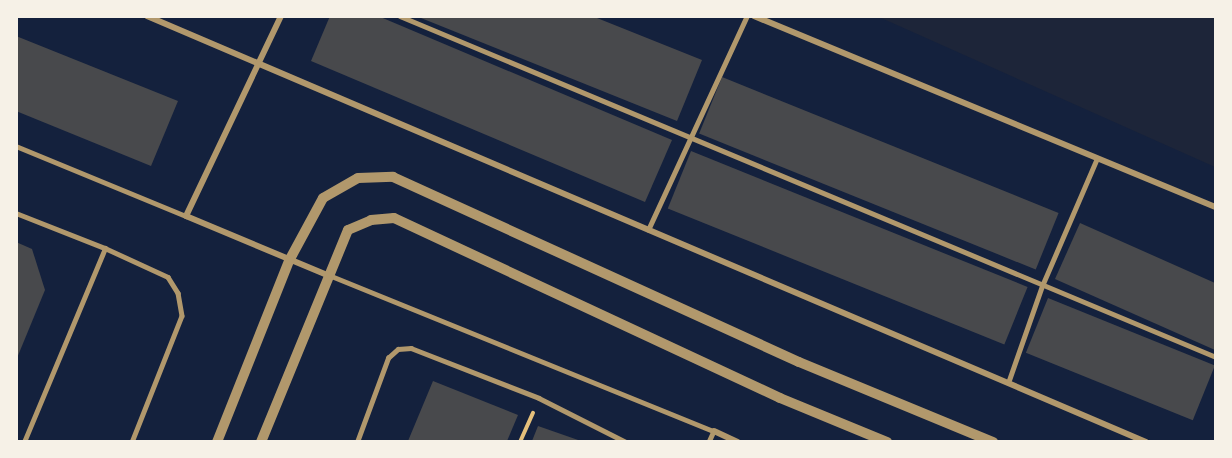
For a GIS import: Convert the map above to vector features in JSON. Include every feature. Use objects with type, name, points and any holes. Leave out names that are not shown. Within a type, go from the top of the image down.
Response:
[{"type":"street","points":[[147,16],[1146,441]]},
{"type":"street","points":[[281,16],[186,216],[327,275]]},
{"type":"street","points":[[754,16],[1215,207]]},
{"type":"street","points":[[217,441],[290,259],[323,198],[358,178],[393,177],[799,362],[993,441]]},
{"type":"street","points":[[261,441],[327,275],[348,230],[370,220],[394,218],[780,398],[887,441]]},
{"type":"street","points":[[714,431],[738,441]]},
{"type":"lane","points":[[400,16],[1215,357]]},
{"type":"lane","points":[[648,230],[747,16]]},
{"type":"lane","points":[[16,146],[186,216]]},
{"type":"lane","points":[[1008,383],[1042,285],[1097,158]]},
{"type":"lane","points":[[16,213],[105,248],[168,277],[178,293],[182,316],[132,441]]},
{"type":"lane","points":[[24,441],[105,248]]},
{"type":"lane","points":[[327,275],[714,431],[710,441]]},
{"type":"lane","points":[[357,441],[388,358],[398,348],[411,348],[539,398],[626,441]]},
{"type":"path","points":[[520,441],[539,398]]},
{"type":"shaded area","points":[[879,17],[1215,17],[1215,167]]},
{"type":"building","points":[[330,16],[378,16],[672,140],[645,202],[311,61]]},
{"type":"building","points":[[416,16],[592,16],[702,60],[677,121]]},
{"type":"building","points":[[16,36],[178,101],[151,166],[16,111]]},
{"type":"building","points":[[722,77],[1059,213],[1036,270],[699,134]]},
{"type":"building","points":[[691,151],[1028,287],[1004,344],[668,208]]},
{"type":"building","points":[[1080,223],[1215,283],[1215,350],[1055,279]]},
{"type":"building","points":[[16,242],[32,249],[45,290],[17,358]]},
{"type":"building","points":[[1048,298],[1215,365],[1193,420],[1026,353]]},
{"type":"building","points":[[433,381],[518,415],[507,441],[408,441]]},
{"type":"building","points":[[538,426],[581,441],[532,441]]}]
